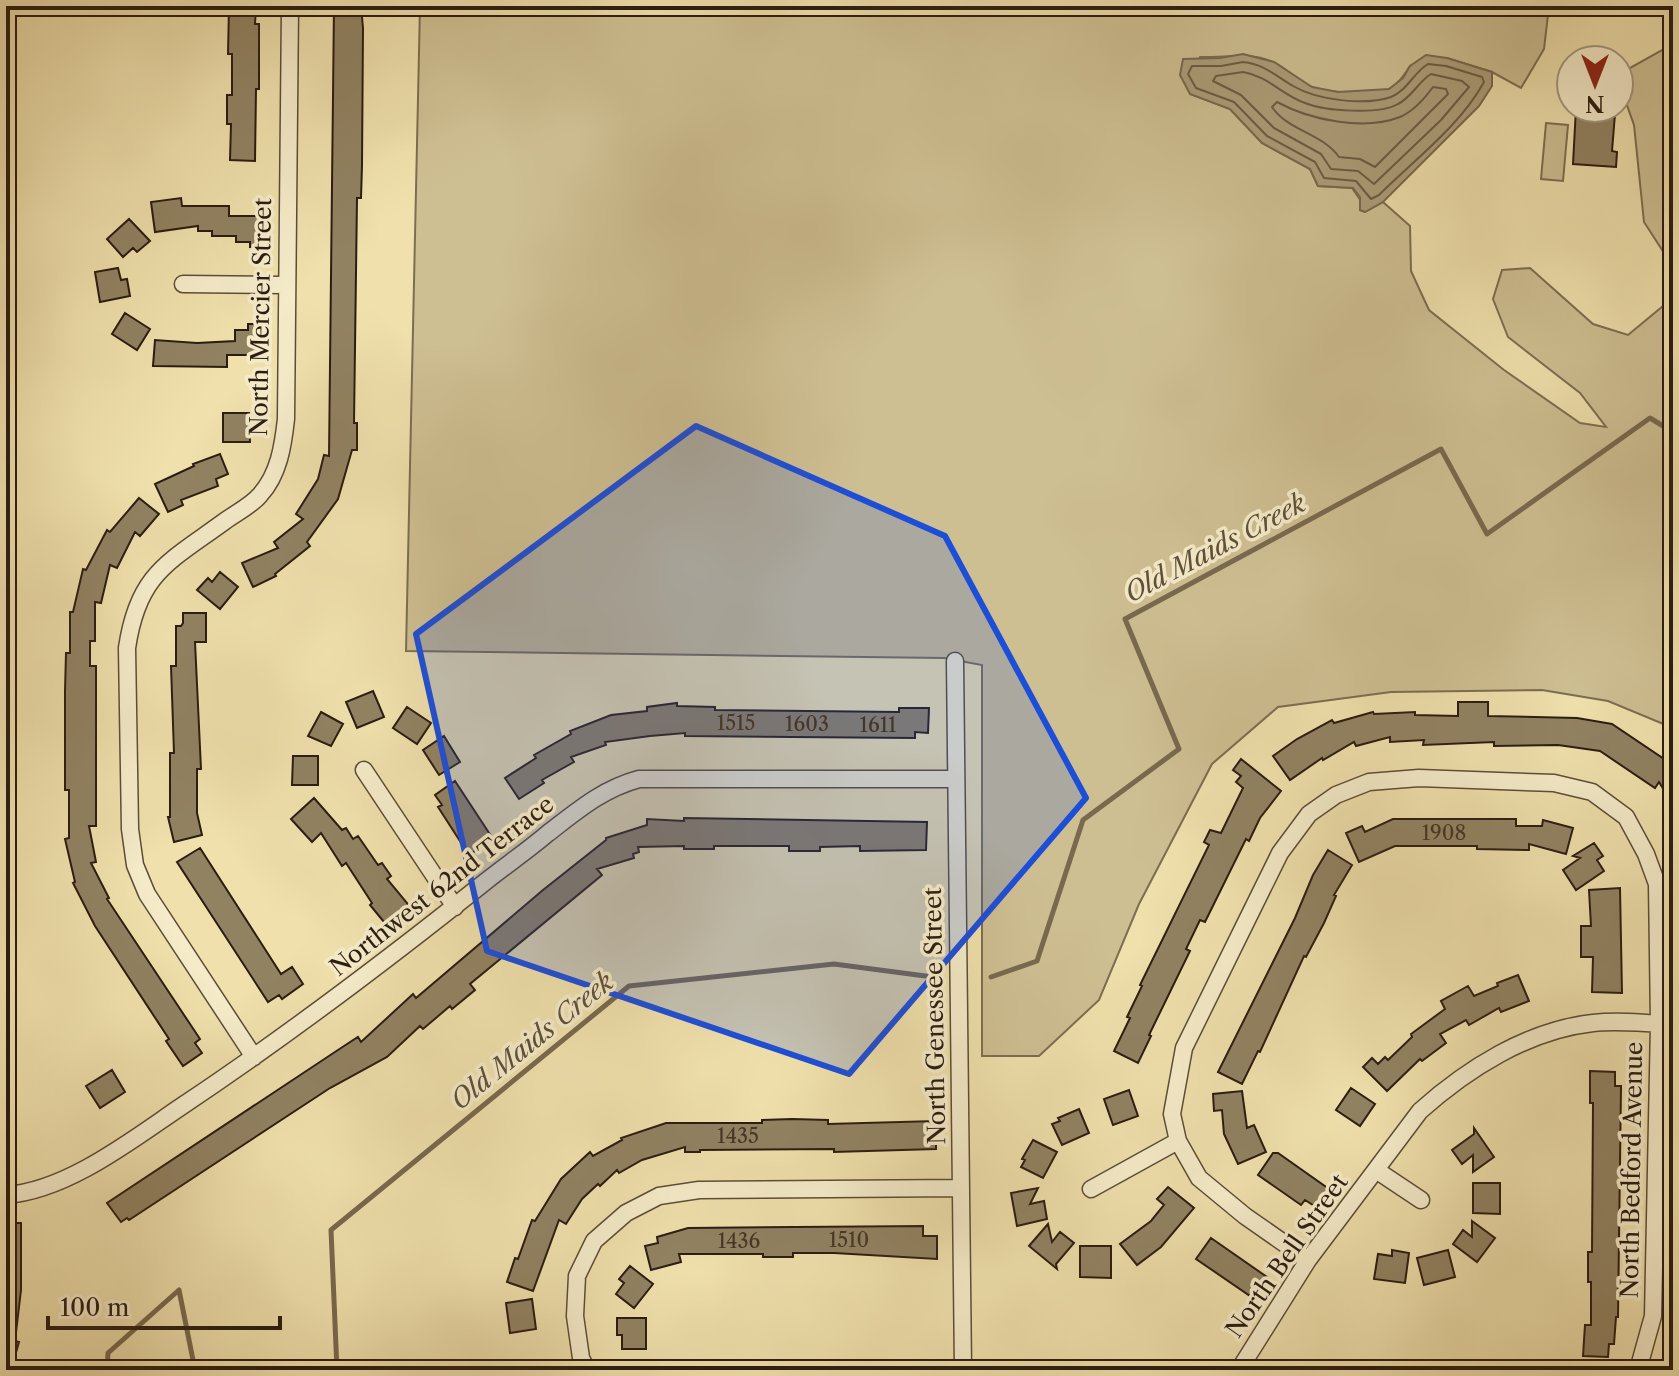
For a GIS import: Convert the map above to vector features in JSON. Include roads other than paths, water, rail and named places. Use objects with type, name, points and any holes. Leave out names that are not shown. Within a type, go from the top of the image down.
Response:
[{"type":"street","name":"North Mercier Street","points":[[254,1057],[147,894],[135,865],[129,794],[127,648],[144,590],[158,570],[260,496],[282,453],[286,419],[290,6]]},
{"type":"street","points":[[183,284],[287,285]]},
{"type":"street","name":"North Genessee Street","points":[[955,661],[963,1370]]},
{"type":"street","points":[[364,770],[455,907]]},
{"type":"street","points":[[1308,1260],[1245,1216],[1199,1178],[1178,1141],[1172,1114],[1184,1048],[1280,853],[1309,814],[1336,795],[1369,782],[1419,778],[1554,783],[1592,792],[1626,817],[1646,854],[1657,884],[1666,1025]]},
{"type":"street","name":"Northwest 62nd Terrace","points":[[6,1195],[27,1193],[62,1180],[128,1142],[376,969],[586,803],[607,790],[639,779],[956,779]]},
{"type":"street","name":"North Bell Street","points":[[1239,1370],[1308,1260],[1420,1111],[1465,1075],[1495,1057],[1559,1031],[1593,1023],[1666,1025]]},
{"type":"street","name":"North Bedford Avenue","points":[[1638,1370],[1653,1316],[1666,1025]]},
{"type":"street","points":[[1091,1189],[1178,1141]]},
{"type":"street","name":"North Bell Street","points":[[1376,1170],[1421,1200]]},
{"type":"street","points":[[587,1370],[581,1358],[575,1316],[577,1276],[594,1241],[626,1213],[659,1196],[699,1190],[961,1188]]},
{"type":"water","points":[[1243,54],[1274,62],[1312,87],[1338,92],[1389,89],[1403,78],[1410,66],[1426,55],[1492,72],[1492,86],[1479,106],[1383,202],[1365,212],[1360,210],[1360,197],[1353,188],[1318,186],[1310,169],[1262,143],[1230,109],[1190,94],[1180,75],[1183,59]]},
{"type":"waterway","name":"Old Maids Creek","points":[[991,977],[1037,961],[1083,820],[1179,749],[1125,619],[1441,449],[1487,534],[1650,418],[1673,432]]},
{"type":"waterway","name":"Old Maids Creek","points":[[337,1370],[331,1230],[629,986],[834,964],[933,977]]},
{"type":"waterway","name":"Old Maids Creek","points":[[107,1370],[108,1353],[179,1290],[195,1370]]}]
